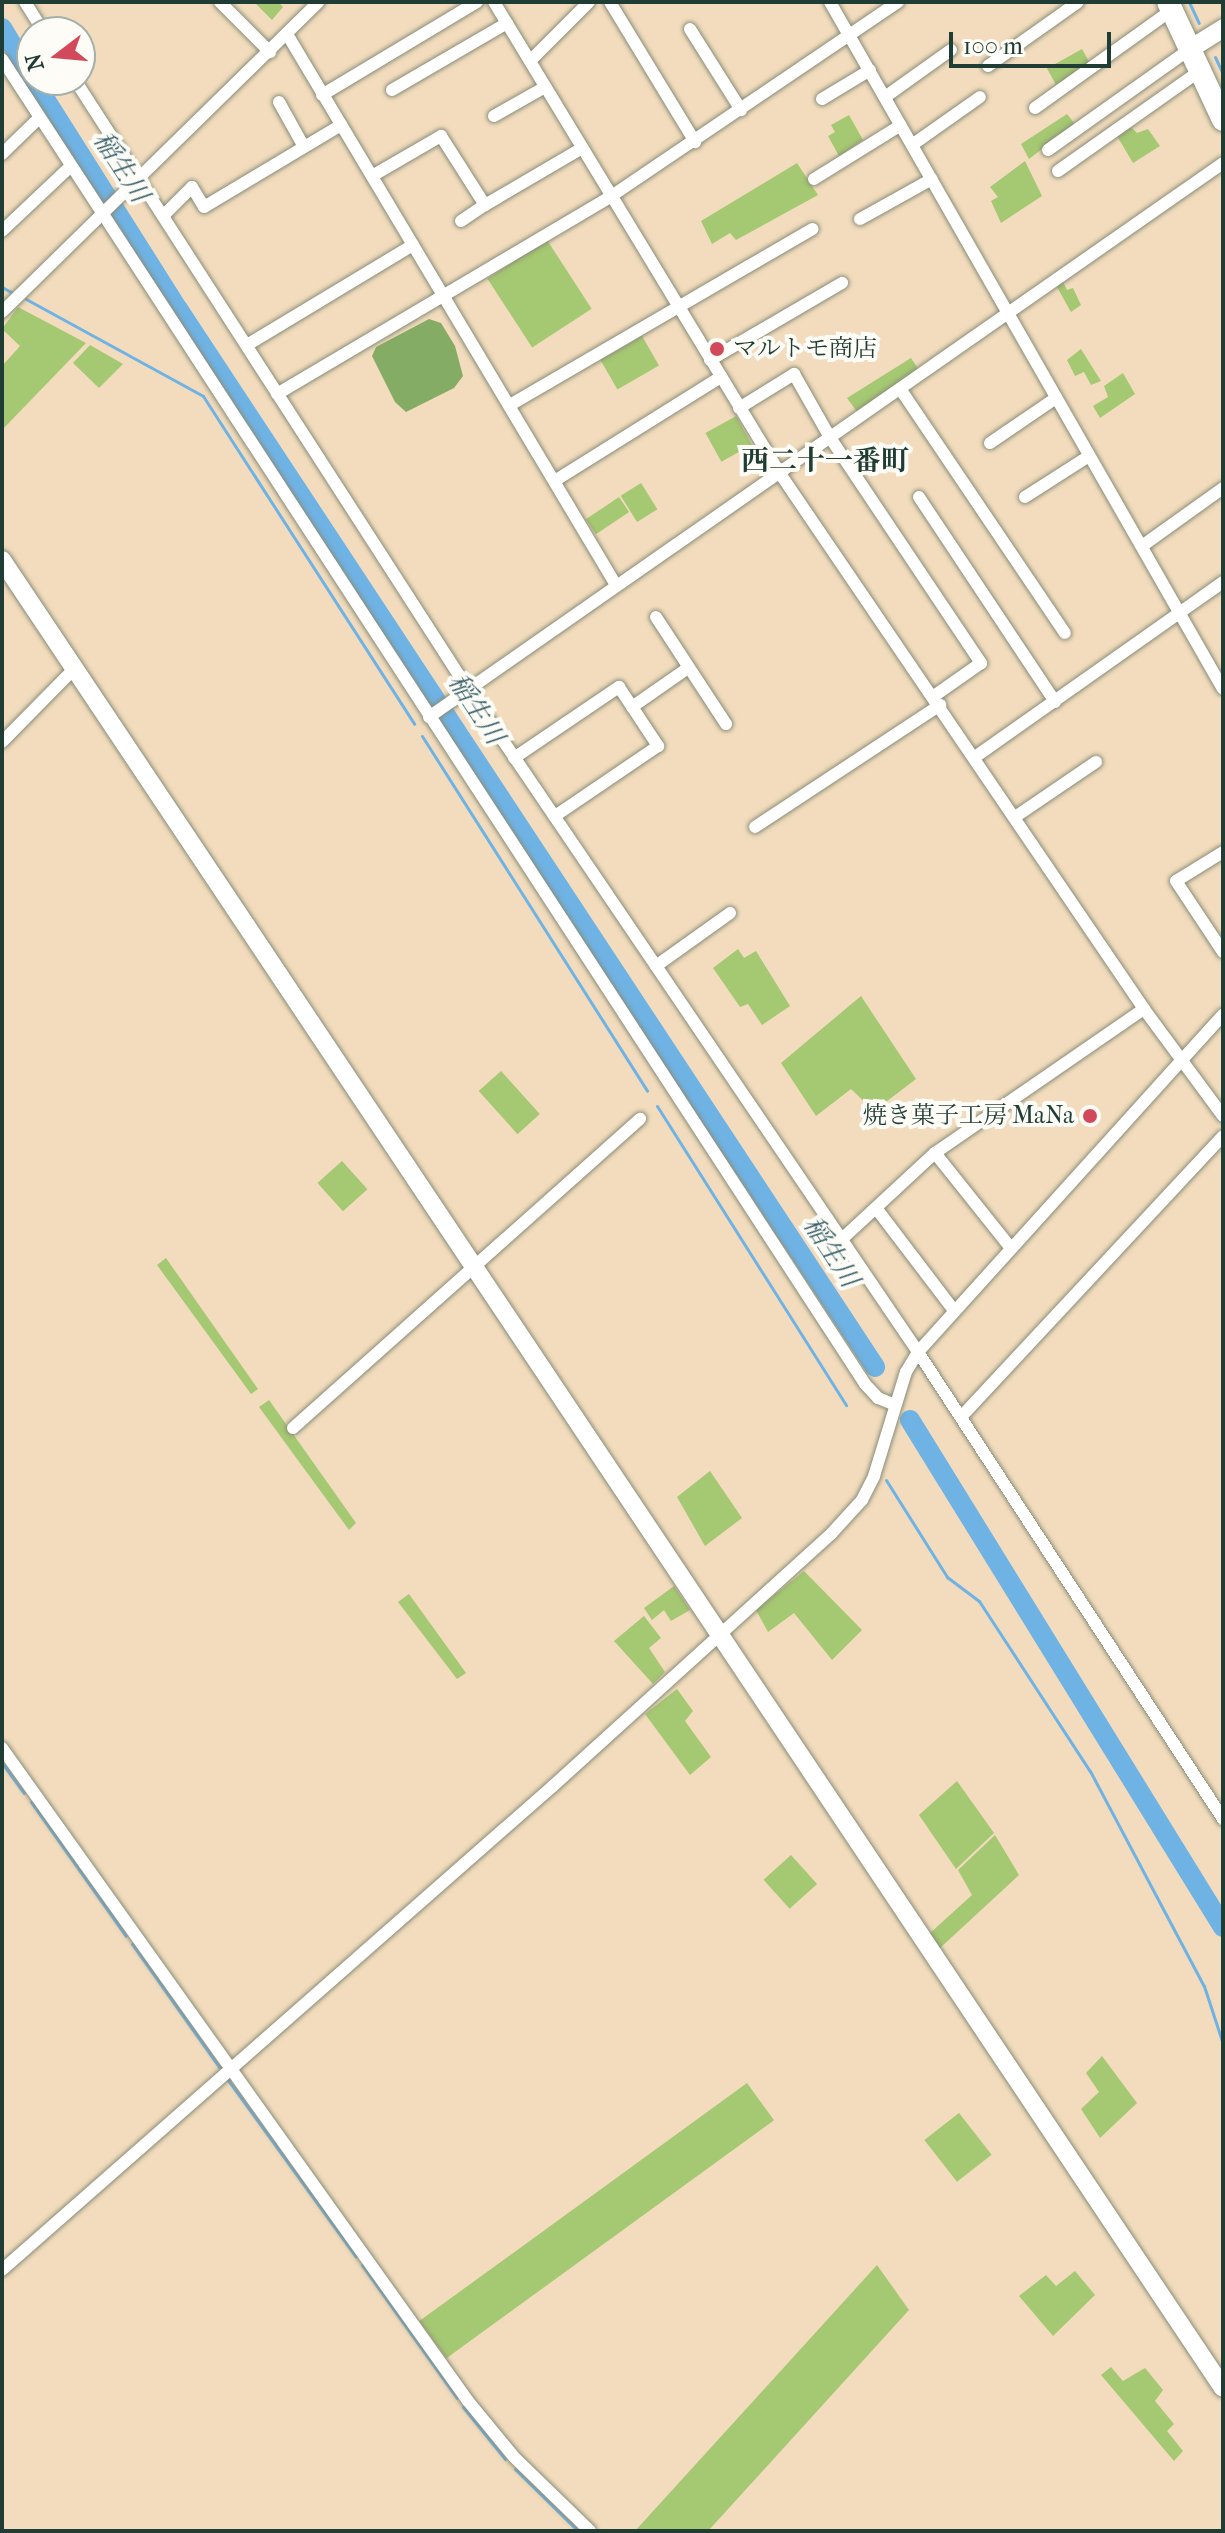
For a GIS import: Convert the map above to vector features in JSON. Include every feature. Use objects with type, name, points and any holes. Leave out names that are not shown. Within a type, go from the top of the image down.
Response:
[{"type":"highway","points":[[1170,6],[1223,120]]},
{"type":"street","points":[[220,2],[270,52]]},
{"type":"street","points":[[2,312],[319,2]]},
{"type":"street","points":[[322,95],[477,2]]},
{"type":"street","points":[[494,2],[781,475],[1144,1009],[1223,1116]]},
{"type":"street","points":[[530,61],[589,2]]},
{"type":"street","points":[[610,2],[695,142]]},
{"type":"street","points":[[830,2],[1223,689]]},
{"type":"street","points":[[277,394],[610,197],[898,2]]},
{"type":"street","points":[[988,66],[1078,2]]},
{"type":"street","points":[[1035,108],[1170,6]]},
{"type":"street","points":[[392,90],[507,23]]},
{"type":"street","points":[[1048,150],[1223,28]]},
{"type":"street","points":[[690,29],[741,110]]},
{"type":"street","points":[[287,34],[616,585]]},
{"type":"street","points":[[885,97],[951,50]]},
{"type":"street","points":[[2,59],[865,1384],[878,1398],[895,1405]]},
{"type":"street","points":[[822,99],[870,70]]},
{"type":"street","points":[[1058,171],[1200,71]]},
{"type":"street","points":[[494,116],[545,87]]},
{"type":"street","points":[[85,96],[468,689],[918,1352],[1223,1819]]},
{"type":"street","points":[[912,145],[980,97]]},
{"type":"street","points":[[279,102],[304,147]]},
{"type":"street","points":[[2,154],[39,118]]},
{"type":"street","points":[[163,216],[192,187],[204,207],[341,125]]},
{"type":"street","points":[[814,179],[901,125]]},
{"type":"street","points":[[372,176],[441,136],[485,205]]},
{"type":"street","points":[[461,221],[582,148]]},
{"type":"street","points":[[432,715],[616,585],[781,475],[1223,163]]},
{"type":"street","points":[[2,231],[70,167]]},
{"type":"street","points":[[860,219],[932,179]]},
{"type":"street","points":[[510,405],[812,229]]},
{"type":"street","points":[[247,345],[413,245]]},
{"type":"street","points":[[710,360],[842,283]]},
{"type":"street","points":[[739,408],[794,374],[831,439],[981,663],[937,701],[755,827]]},
{"type":"street","points":[[556,480],[721,377]]},
{"type":"street","points":[[901,390],[1065,633]]},
{"type":"street","points":[[990,443],[1056,398]]},
{"type":"street","points":[[1025,497],[1089,456]]},
{"type":"street","points":[[1142,546],[1223,488]]},
{"type":"street","points":[[919,497],[1055,702]]},
{"type":"street","points":[[2,560],[1223,2388]]},
{"type":"street","points":[[975,757],[1223,582]]},
{"type":"street","points":[[656,617],[726,724]]},
{"type":"street","points":[[632,707],[688,668]]},
{"type":"street","points":[[2,742],[74,669]]},
{"type":"street","points":[[514,758],[619,687],[658,746],[555,816]]},
{"type":"street","points":[[1015,817],[1096,762]]},
{"type":"street","points":[[1223,852],[1176,881],[1223,952]]},
{"type":"street","points":[[656,966],[730,913]]},
{"type":"street","points":[[842,1239],[935,1153],[1144,1009]]},
{"type":"street","points":[[2,2270],[553,1786],[831,1534],[862,1500],[882,1454],[906,1372],[918,1352],[953,1309],[1223,1015]]},
{"type":"street","points":[[293,1428],[640,1119]]},
{"type":"street","points":[[961,1417],[1223,1136]]},
{"type":"street","points":[[935,1153],[1010,1247]]},
{"type":"street","points":[[876,1208],[953,1309]]},
{"type":"street","points":[[2,1748],[468,2401],[514,2457],[590,2531]]},
{"type":"green space","points":[[254,2],[278,2],[283,7],[272,20]]},
{"type":"green space","points":[[1082,49],[1091,65],[1056,84],[1047,68]]},
{"type":"green space","points":[[1067,114],[1075,124],[1029,159],[1021,144]]},
{"type":"green space","points":[[849,115],[863,140],[839,156],[828,136],[835,132],[831,125]]},
{"type":"green space","points":[[1131,127],[1137,133],[1148,129],[1160,146],[1133,163],[1117,136]]},
{"type":"green space","points":[[1025,161],[1042,196],[1001,223],[991,201],[998,197],[990,187]]},
{"type":"green space","points":[[797,163],[818,195],[736,240],[730,233],[712,244],[701,221]]},
{"type":"green space","points":[[547,240],[592,309],[532,347],[487,279]]},
{"type":"green space","points":[[1063,282],[1067,290],[1073,288],[1081,305],[1071,312],[1057,287]]},
{"type":"green space","points":[[18,307],[86,343],[2,430],[2,366],[20,346],[2,329]]},
{"type":"green space","points":[[429,319],[441,323],[455,346],[463,376],[454,388],[406,412],[395,402],[372,356],[376,347]]},
{"type":"green space","points":[[642,336],[659,365],[617,389],[600,360]]},
{"type":"green space","points":[[90,345],[123,364],[99,388],[73,363]]},
{"type":"green space","points":[[1081,349],[1101,381],[1091,385],[1084,372],[1075,376],[1067,360]]},
{"type":"green space","points":[[911,358],[919,370],[858,413],[847,398]]},
{"type":"green space","points":[[1123,373],[1135,394],[1100,418],[1093,406],[1108,397],[1104,386]]},
{"type":"green space","points":[[736,416],[752,445],[721,462],[705,433]]},
{"type":"green space","points":[[641,483],[657,509],[637,522],[621,496]]},
{"type":"green space","points":[[619,497],[629,512],[596,534],[586,519]]},
{"type":"green space","points":[[738,949],[744,958],[756,951],[790,1006],[762,1025],[748,1004],[740,1007],[713,968]]},
{"type":"green space","points":[[861,996],[916,1079],[874,1111],[851,1089],[816,1116],[781,1063]]},
{"type":"green space","points":[[501,1071],[540,1114],[518,1134],[479,1091]]},
{"type":"green space","points":[[342,1161],[367,1189],[343,1211],[317,1183]]},
{"type":"green space","points":[[166,1258],[258,1389],[251,1394],[157,1265]]},
{"type":"green space","points":[[269,1400],[356,1523],[349,1530],[259,1407]]},
{"type":"green space","points":[[710,1471],[742,1518],[705,1546],[677,1497]]},
{"type":"green space","points":[[804,1571],[862,1630],[832,1660],[794,1613],[768,1632],[756,1610]]},
{"type":"green space","points":[[674,1586],[690,1610],[671,1621],[664,1610],[652,1620],[644,1608]]},
{"type":"green space","points":[[409,1594],[466,1673],[457,1679],[398,1602]]},
{"type":"green space","points":[[644,1616],[661,1638],[649,1648],[665,1672],[653,1684],[614,1641]]},
{"type":"green space","points":[[677,1689],[693,1711],[685,1721],[711,1757],[690,1775],[645,1714]]},
{"type":"green space","points":[[957,1781],[994,1833],[956,1869],[919,1815]]},
{"type":"green space","points":[[995,1835],[1019,1875],[939,1949],[929,1934],[972,1895],[958,1870]]},
{"type":"green space","points":[[791,1855],[817,1884],[790,1909],[764,1880]]},
{"type":"green space","points":[[1102,2056],[1137,2103],[1100,2138],[1081,2109],[1099,2092],[1086,2073]]},
{"type":"green space","points":[[747,2083],[774,2120],[446,2358],[419,2321]]},
{"type":"green space","points":[[959,2113],[992,2155],[957,2182],[924,2140]]},
{"type":"green space","points":[[877,2265],[909,2310],[708,2531],[635,2531]]},
{"type":"green space","points":[[1075,2271],[1095,2295],[1053,2336],[1019,2296],[1046,2275],[1056,2286]]},
{"type":"green space","points":[[1111,2367],[1123,2381],[1145,2368],[1163,2390],[1155,2401],[1174,2424],[1167,2431],[1183,2451],[1174,2461],[1101,2375]]},
{"type":"waterway","points":[[1189,2],[1199,23]]},
{"type":"waterway","name":"稲生川","points":[[2,28],[16,51]]},
{"type":"waterway","points":[[1215,57],[1223,74]]},
{"type":"waterway","name":"稲生川","points":[[43,96],[178,309],[875,1367]]},
{"type":"waterway","points":[[2,287],[11,292]]},
{"type":"waterway","points":[[26,299],[203,396],[414,724]]},
{"type":"waterway","points":[[422,736],[647,1091]]},
{"type":"waterway","points":[[657,1106],[846,1405]]},
{"type":"waterway","name":"稲生川","points":[[910,1420],[1223,1927]]},
{"type":"waterway","points":[[886,1480],[947,1577],[979,1601],[1090,1771],[1204,1986],[1223,2044]]},
{"type":"waterway","points":[[2,1763],[24,1793]]},
{"type":"waterway","points":[[31,1802],[126,1936]]},
{"type":"waterway","points":[[132,1944],[219,2067]]},
{"type":"waterway","points":[[228,2080],[356,2257]]},
{"type":"waterway","points":[[362,2265],[457,2398]]},
{"type":"waterway","points":[[463,2407],[505,2459]]},
{"type":"waterway","points":[[515,2469],[578,2531]]},
{"type":"place","name":"マルトモ商店","points":[[717,349]]},
{"type":"place","name":"焼き菓子工房 MaNa","points":[[1090,1116]]},
{"type":"district","name":"西二十一番町","points":[[825,461]]}]
